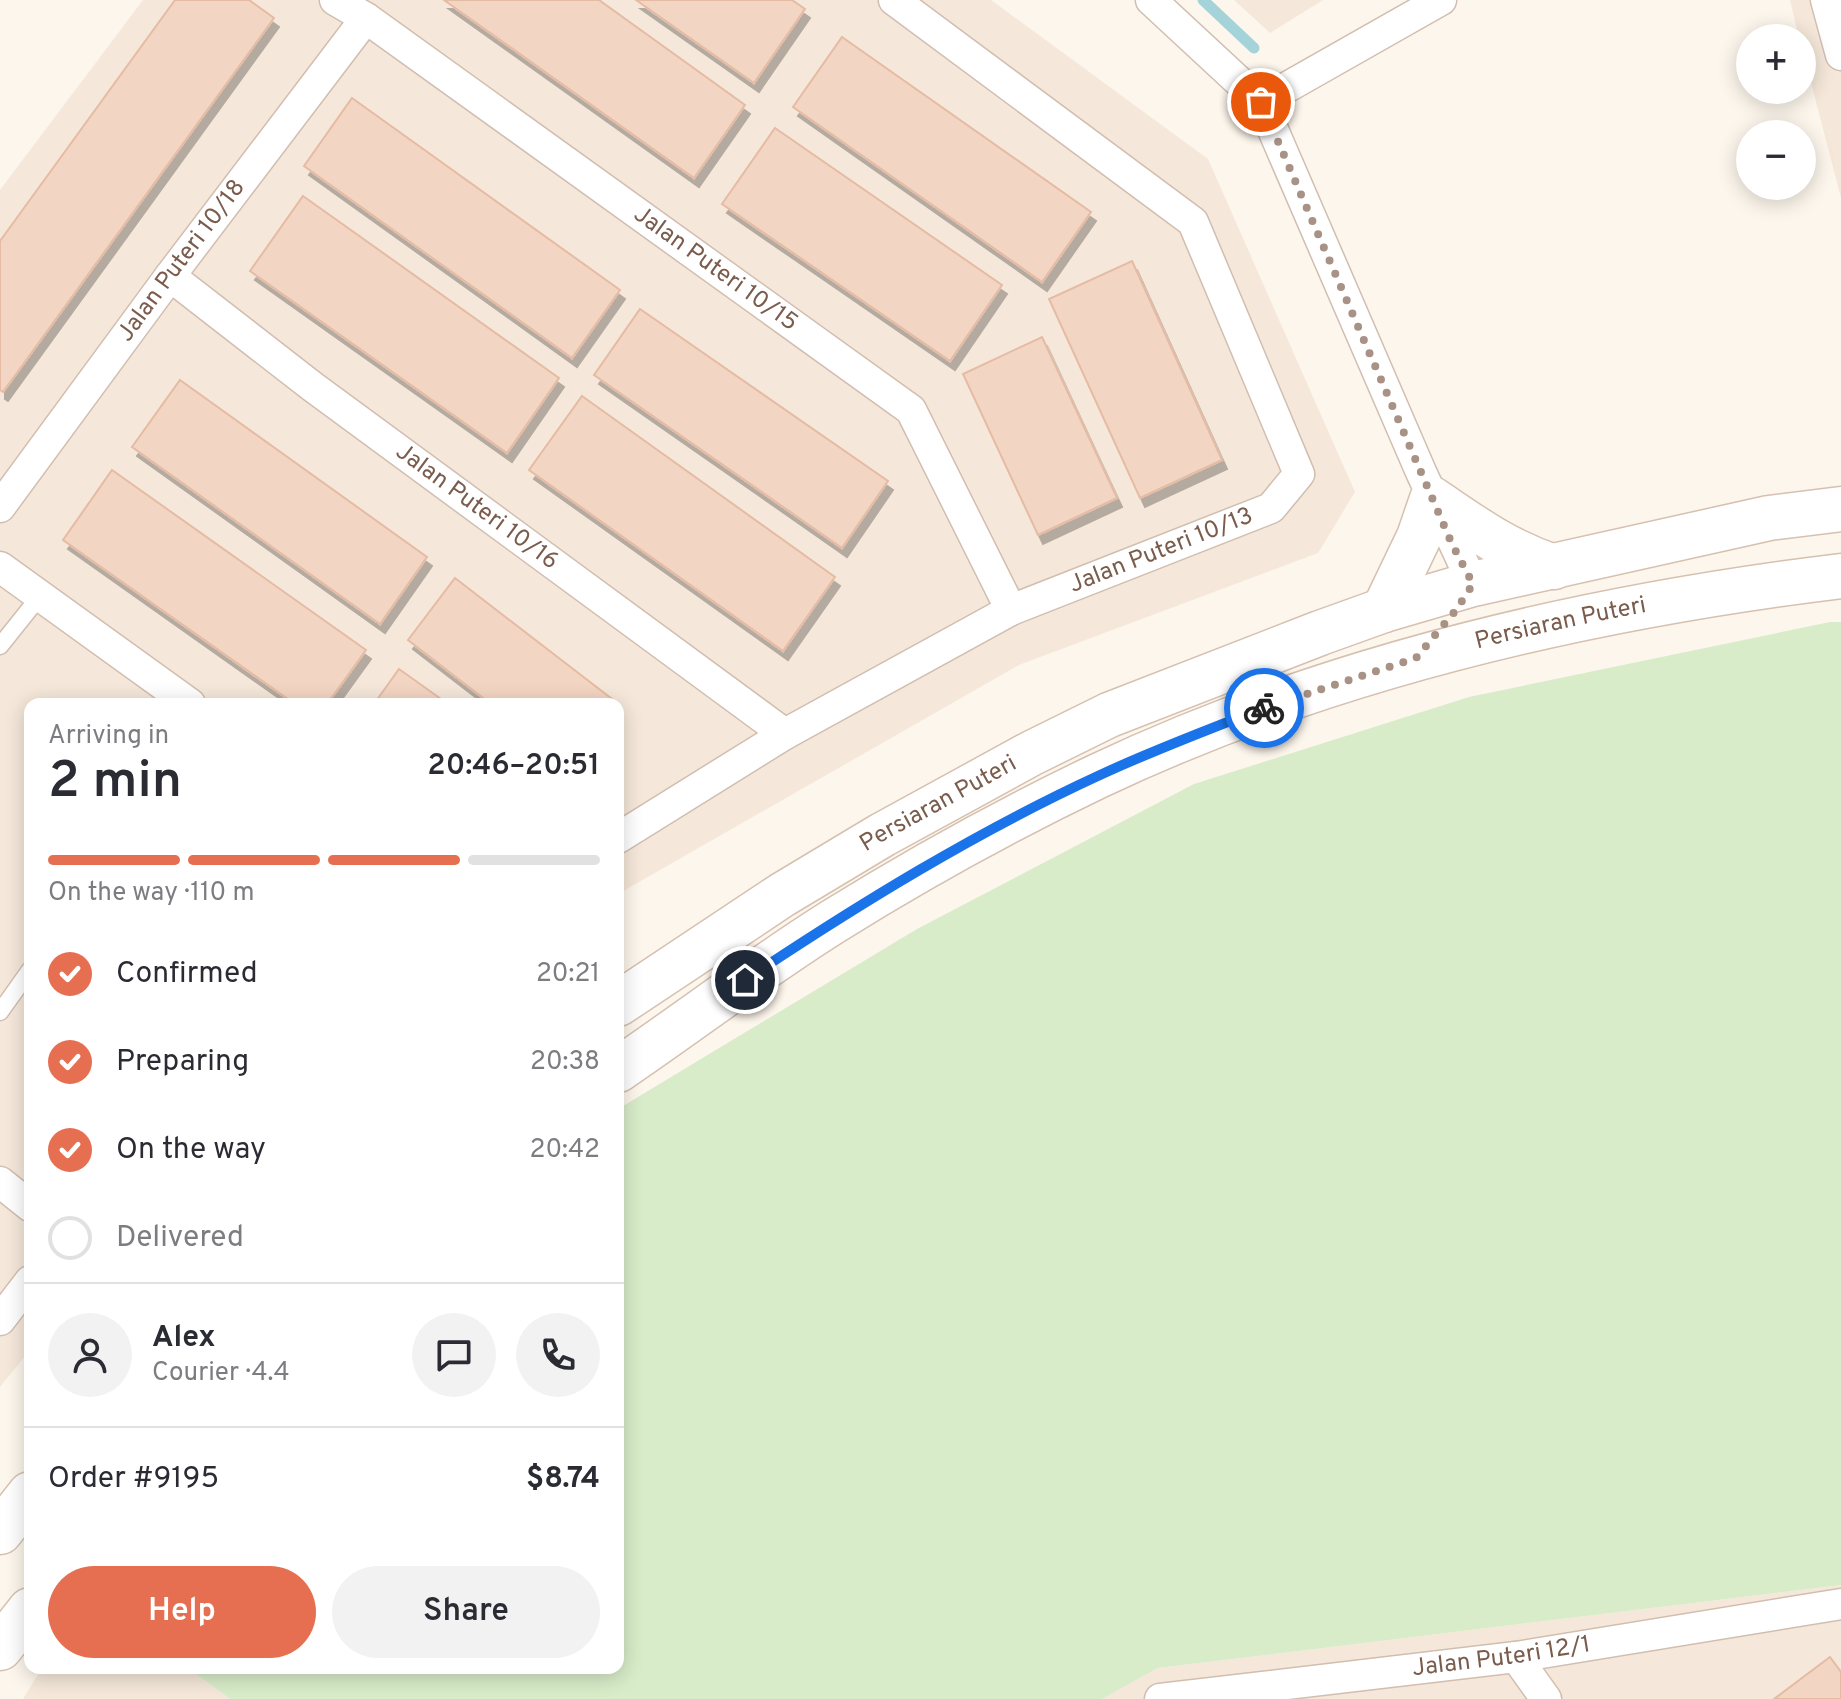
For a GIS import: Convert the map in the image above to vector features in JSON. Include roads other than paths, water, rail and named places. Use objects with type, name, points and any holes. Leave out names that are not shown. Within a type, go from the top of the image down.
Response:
[{"type":"main road","points":[[1384,610],[1432,499],[1483,535],[1528,558],[1554,567]]},
{"type":"main road","name":"Persiaran Puteri","points":[[624,1000],[882,835],[1109,715],[1384,610],[1473,584],[1769,518],[1841,509]]},
{"type":"main road","name":"Persiaran Puteri","points":[[624,1066],[745,980],[929,864],[1099,775],[1197,734],[1264,708],[1416,658],[1614,613],[1709,595],[1841,576]]},
{"type":"main road","points":[[1416,658],[1473,584],[1507,599],[1614,613]]},
{"type":"main road","points":[[0,1532],[24,1502]]},
{"type":"main road","points":[[0,1648],[24,1618]]},
{"type":"street","name":"Jalan Puteri 10/15","points":[[335,0],[366,18],[911,410],[1011,610]]},
{"type":"street","name":"Jalan Puteri 10/13","points":[[624,834],[785,734],[1011,610],[1271,508],[1299,474],[1193,222],[894,0]]},
{"type":"street","points":[[1151,0],[1261,102],[1432,499],[1473,584]]},
{"type":"street","points":[[1261,102],[1441,0]]},
{"type":"street","points":[[1826,0],[1841,55]]},
{"type":"street","name":"Jalan Puteri 10/18","points":[[0,507],[366,18]]},
{"type":"street","name":"Jalan Puteri 10/16","points":[[170,276],[313,387],[785,734]]},
{"type":"street","points":[[0,567],[182,698]]},
{"type":"street","points":[[0,1182],[24,1201]]},
{"type":"street","points":[[0,1320],[24,1289]]},
{"type":"street","name":"Jalan Puteri 12/1","points":[[1162,1698],[1516,1657],[1841,1604]]},
{"type":"street","points":[[1516,1657],[1546,1699]]},
{"type":"lane","points":[[0,646],[40,596]]},
{"type":"lane","points":[[0,1012],[24,978]]},
{"type":"waterway","points":[[1203,0],[1254,48]]}]
